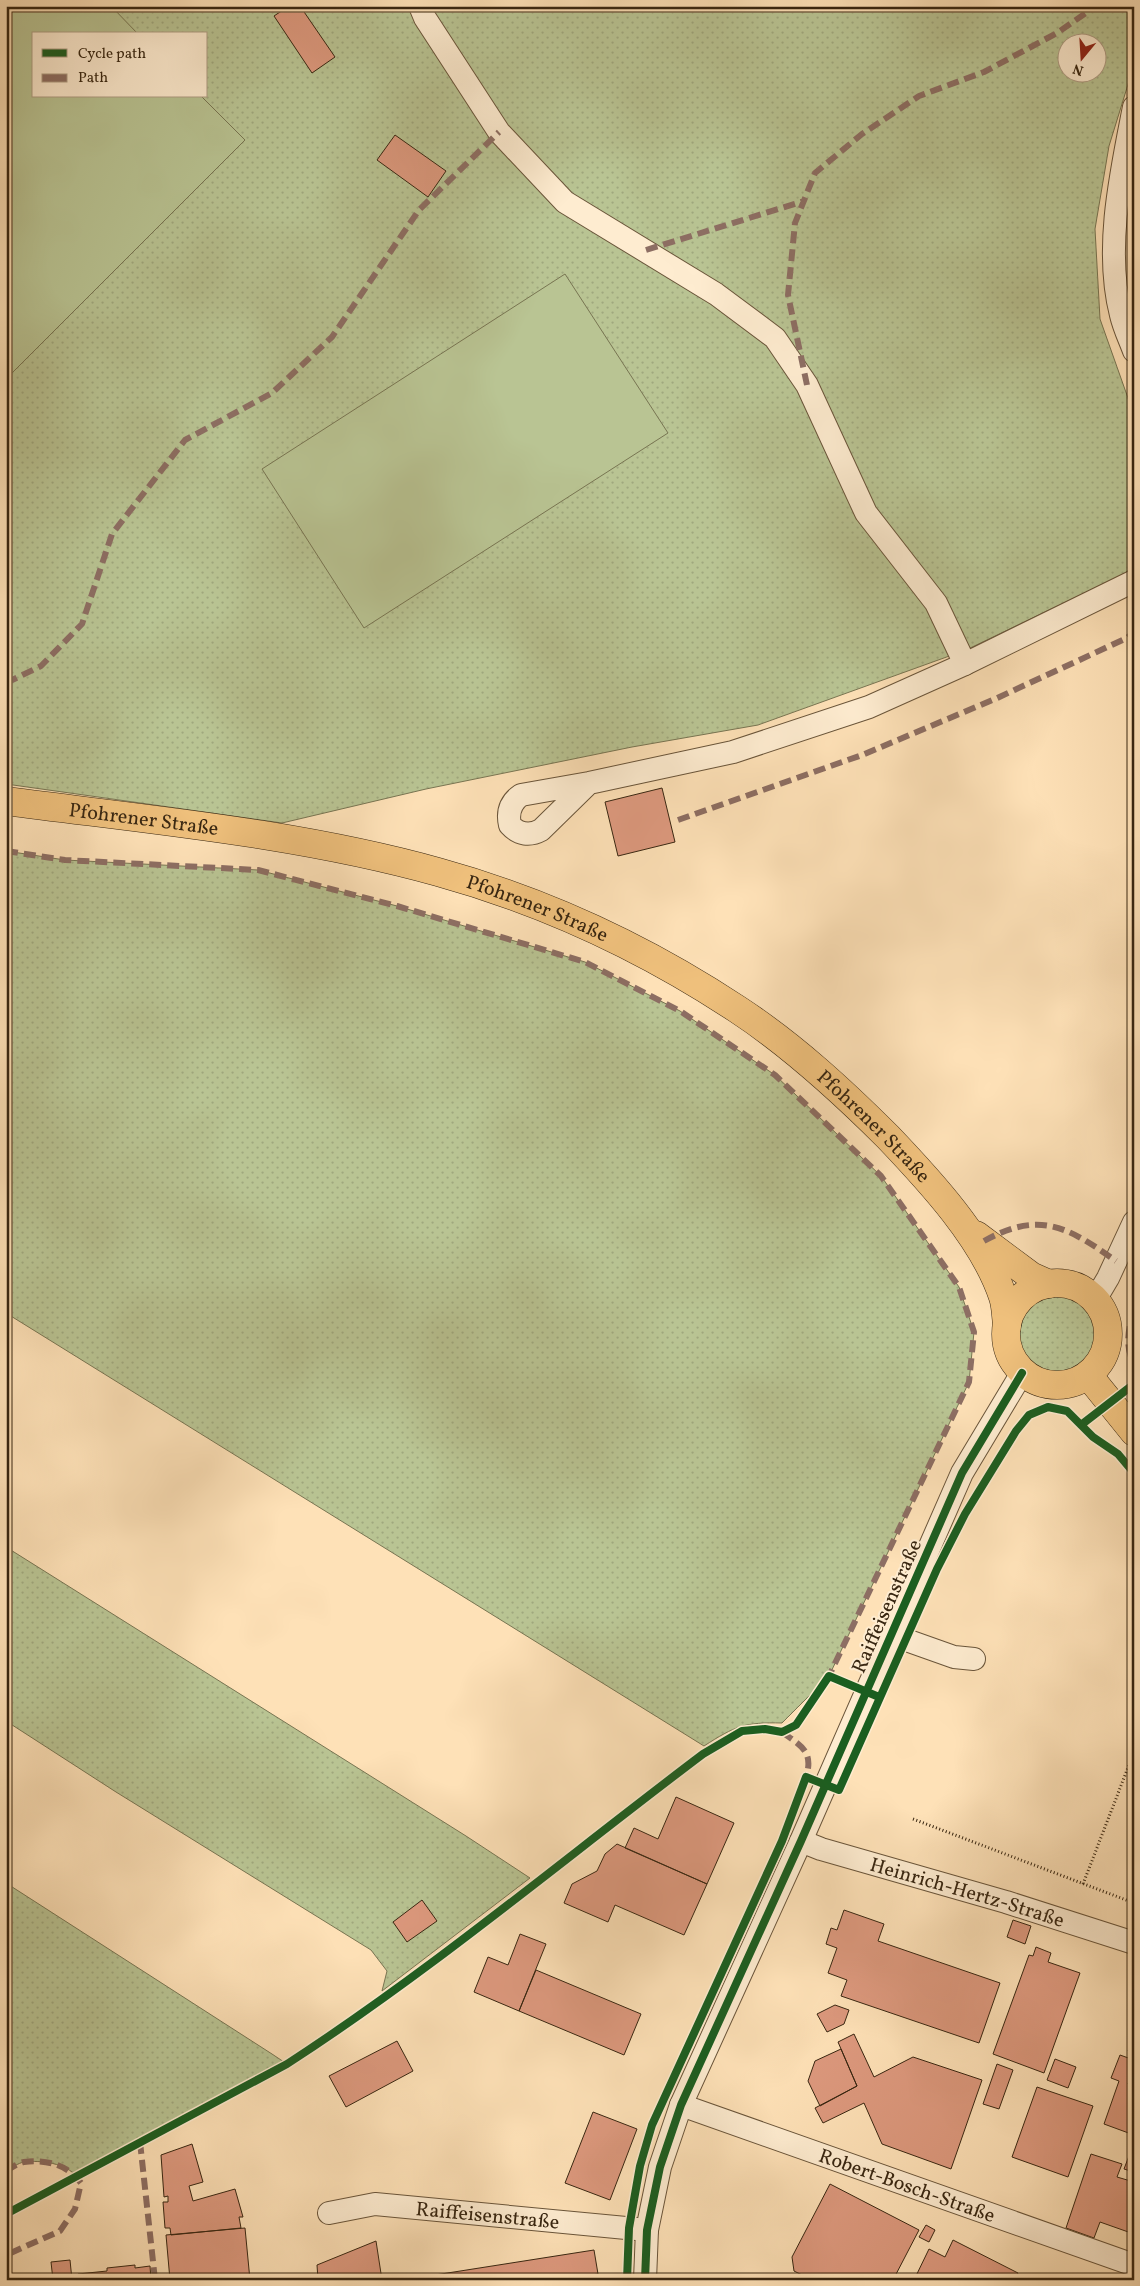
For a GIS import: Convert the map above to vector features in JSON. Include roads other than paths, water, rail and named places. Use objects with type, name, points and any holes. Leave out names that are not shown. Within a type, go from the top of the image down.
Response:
[{"type":"main road","name":"Pfohrener Straße","points":[[6,801],[224,830],[384,859],[438,872],[490,888],[593,930],[691,981],[738,1010],[822,1074],[867,1116],[933,1187],[966,1228],[994,1277],[1004,1299],[1006,1326]]},
{"type":"main road","name":"Pfohrener Straße","points":[[966,1228],[1031,1276],[1049,1284]]},
{"type":"main road","points":[[1049,1284],[1066,1284],[1082,1289],[1095,1300],[1104,1314],[1108,1339],[1107,1347],[1100,1363],[1088,1375],[1074,1383],[1058,1386],[1042,1383],[1022,1373],[1007,1345],[1006,1326],[1012,1311],[1021,1298],[1034,1288],[1049,1284]]},
{"type":"main road","points":[[1088,1375],[1134,1432]]},
{"type":"street","points":[[420,6],[425,18],[499,132],[566,202],[716,294],[775,338],[807,385],[866,513],[936,604],[965,664]]},
{"type":"street","points":[[1134,107],[1119,186],[1114,257],[1121,315],[1134,351]]},
{"type":"street","points":[[589,783],[733,752],[869,707],[965,664],[1134,580]]},
{"type":"street","points":[[1095,1300],[1108,1278],[1134,1222]]},
{"type":"street","name":"Raiffeisenstraße","points":[[645,2280],[647,2230],[660,2167],[681,2105],[801,1841],[865,1690],[892,1635],[962,1473],[1022,1373]]},
{"type":"street","points":[[892,1635],[954,1657],[974,1659]]},
{"type":"street","name":"Heinrich-Hertz-Straße","points":[[801,1841],[821,1849],[1006,1902],[1134,1943]]},
{"type":"street","name":"Robert-Bosch-Straße","points":[[681,2105],[1134,2265]]},
{"type":"street","name":"Raiffeisenstraße","points":[[329,2213],[375,2204],[647,2230]]}]
